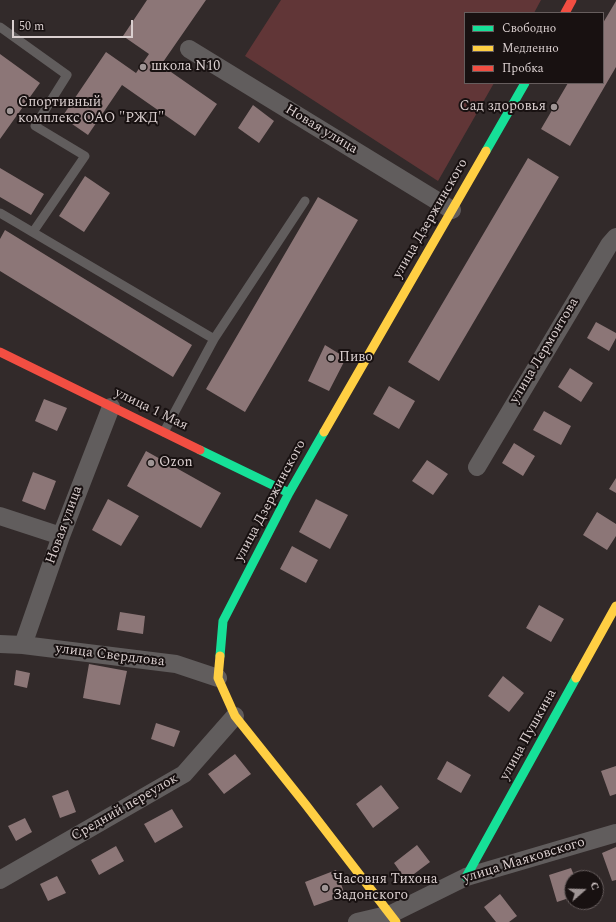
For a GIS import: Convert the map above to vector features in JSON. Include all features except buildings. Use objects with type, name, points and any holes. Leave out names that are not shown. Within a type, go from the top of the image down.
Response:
[{"type":"main road","points":[[566,12],[572,0]]},
{"type":"main road","name":"улица Дзержинского","points":[[218,678],[224,621],[290,493],[524,84]]},
{"type":"main road","name":"улица 1 Мая","points":[[0,352],[290,493]]},
{"type":"main road","name":"улица Пушкина","points":[[466,877],[616,606]]},
{"type":"main road","points":[[218,678],[235,716],[393,918]]},
{"type":"street","name":"Новая улица","points":[[189,49],[452,210]]},
{"type":"street","name":"улица Лермонтова","points":[[477,466],[609,245],[616,237]]},
{"type":"street","name":"Новая улица","points":[[23,645],[61,536],[111,406]]},
{"type":"street","points":[[0,516],[61,536]]},
{"type":"street","name":"улица Свердлова","points":[[0,644],[23,645],[176,664],[218,678]]},
{"type":"street","name":"Средний переулок","points":[[0,880],[184,774],[235,716]]},
{"type":"street","name":"улица Маяковского","points":[[357,922],[393,918],[466,877],[616,833]]},
{"type":"lane","points":[[0,27],[67,75],[34,126],[85,156],[33,232]]},
{"type":"lane","points":[[164,432],[214,339],[305,201]]},
{"type":"lane","points":[[0,213],[214,339]]},
{"type":"shaded area","points":[[281,0],[541,0],[535,12],[464,12],[464,84],[493,84],[438,181],[245,56]]},
{"type":"traffic: fast","points":[[486,151],[524,84]]},
{"type":"traffic: fast","points":[[220,656],[223,621],[289,493],[324,432]]},
{"type":"traffic: fast","points":[[200,450],[289,493]]},
{"type":"traffic: fast","points":[[466,877],[576,678]]},
{"type":"traffic: slow","points":[[324,432],[486,151]]},
{"type":"traffic: slow","points":[[576,678],[616,606]]},
{"type":"traffic: slow","points":[[220,656],[218,678],[235,716],[396,922]]},
{"type":"traffic: jam","points":[[566,12],[572,0]]},
{"type":"traffic: jam","points":[[0,352],[200,450]]},
{"type":"place","name":"школа N10","points":[[143,67]]},
{"type":"place","name":"Сад здоровья","points":[[554,107]]},
{"type":"place","name":"Спортивный комплекс ОАО \"РЖД\"","points":[[10,111]]},
{"type":"place","name":"Пиво","points":[[331,358]]},
{"type":"place","name":"Ozon","points":[[151,463]]},
{"type":"place","name":"Часовня Тихона Задонского","points":[[325,888]]}]
